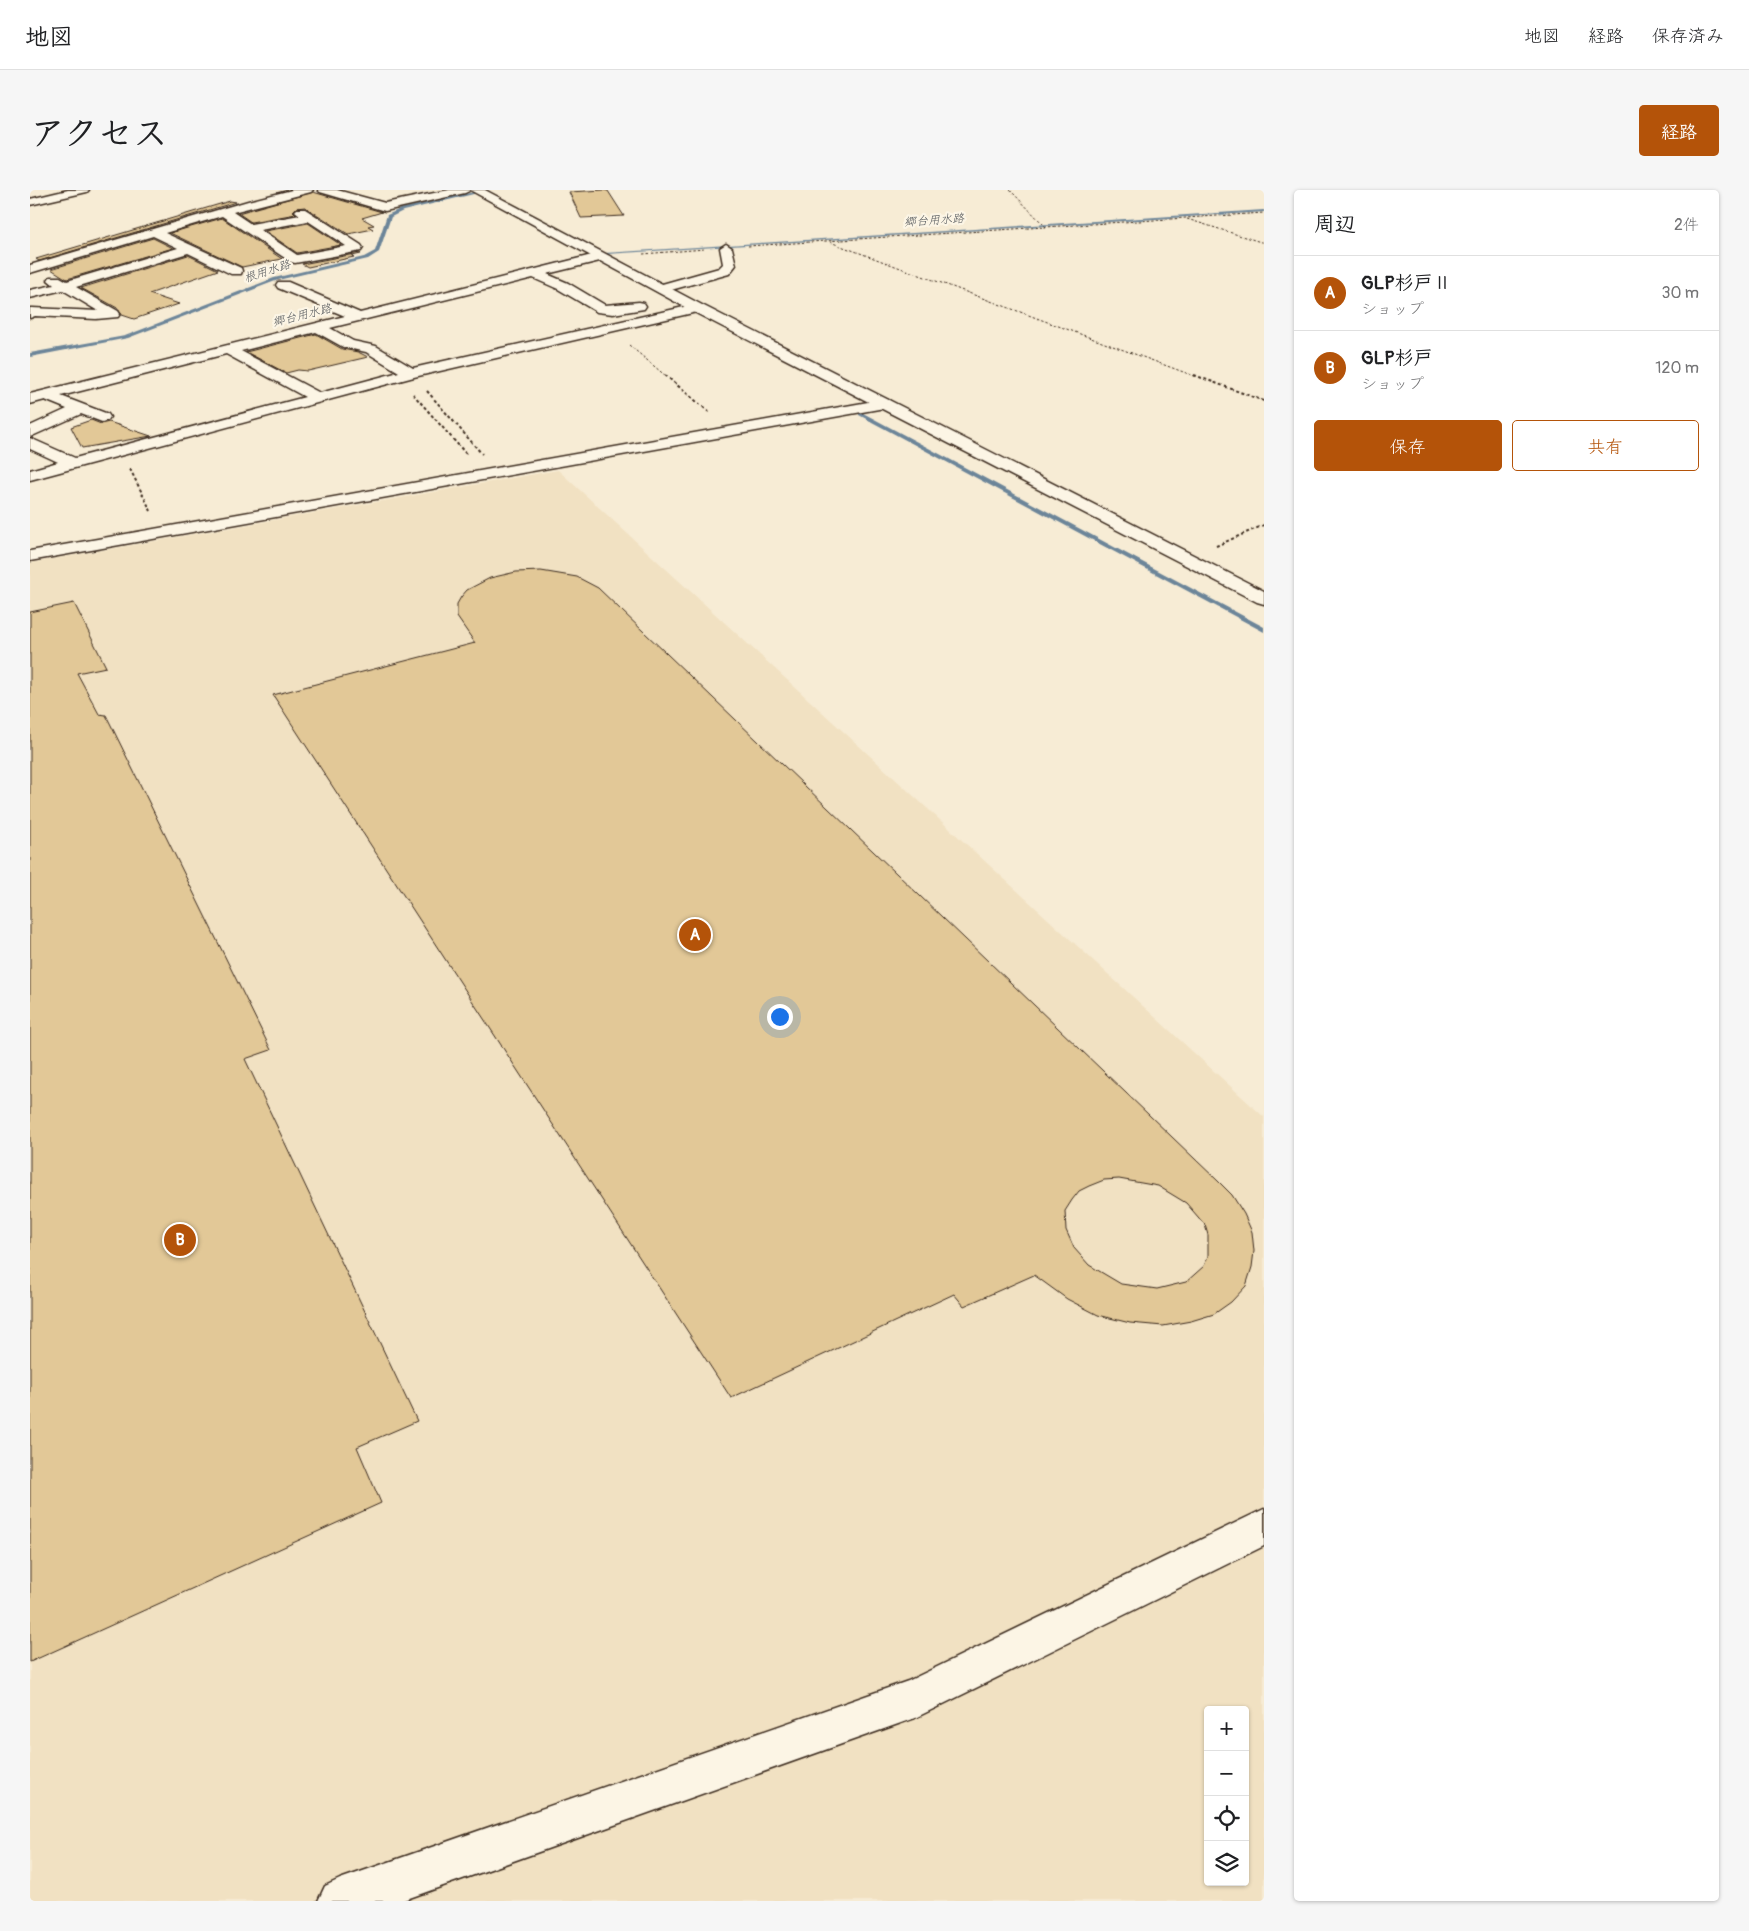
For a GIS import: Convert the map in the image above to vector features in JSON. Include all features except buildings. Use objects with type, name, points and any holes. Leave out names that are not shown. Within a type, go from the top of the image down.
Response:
[{"type":"street","points":[[30,202],[83,190]]},
{"type":"street","points":[[32,268],[307,190]]},
{"type":"street","points":[[324,190],[385,207],[465,190]]},
{"type":"street","points":[[481,192],[697,308],[1264,598]]},
{"type":"street","points":[[225,212],[295,259],[357,248],[306,214],[249,228]]},
{"type":"street","points":[[329,229],[346,226]]},
{"type":"street","points":[[154,232],[236,271]]},
{"type":"street","points":[[660,288],[724,271],[730,265],[726,248]]},
{"type":"street","points":[[30,294],[65,286],[189,249]]},
{"type":"street","points":[[30,399],[317,327],[355,315],[600,257]]},
{"type":"street","points":[[30,314],[32,312],[113,314],[32,268]]},
{"type":"street","points":[[534,273],[563,286],[602,310],[613,310],[680,299]]},
{"type":"street","points":[[283,284],[355,315]]},
{"type":"street","points":[[30,475],[405,375],[697,308]]},
{"type":"street","points":[[317,327],[348,344],[371,349],[405,375]]},
{"type":"street","points":[[227,349],[319,398]]},
{"type":"street","points":[[46,395],[102,416]]},
{"type":"street","points":[[30,556],[885,404]]},
{"type":"street","points":[[30,432],[81,408]]},
{"type":"street","points":[[30,443],[74,464]]},
{"type":"street","points":[[340,1901],[915,1698],[1237,1542],[1264,1526]]},
{"type":"path","points":[[1010,190],[1019,196],[1046,227]]},
{"type":"path","points":[[600,257],[1264,214]]},
{"type":"path","points":[[1184,218],[1264,243]]},
{"type":"path","points":[[828,242],[1264,401]]},
{"type":"path","points":[[608,328],[733,431]]},
{"type":"path","points":[[405,375],[487,460]]},
{"type":"path","points":[[405,375],[472,462]]},
{"type":"path","points":[[121,451],[161,532]]},
{"type":"path","points":[[1188,559],[1264,525]]},
{"type":"shaded area","points":[[558,470],[1264,1117],[1264,1901],[30,1901],[30,563]]},
{"type":"waterway","name":"根用水路","points":[[30,355],[126,337],[276,279],[366,258],[377,252],[389,216],[402,210],[488,190]]},
{"type":"waterway","name":"郷台用水路","points":[[607,253],[1264,211]]},
{"type":"waterway","name":"郷台用水路","points":[[349,316],[579,258]]},
{"type":"waterway","points":[[861,414],[1264,630]]},
{"type":"place","name":"GLP杉戸Ⅱ","points":[[695,935]]},
{"type":"place","name":"GLP杉戸","points":[[180,1240]]}]
